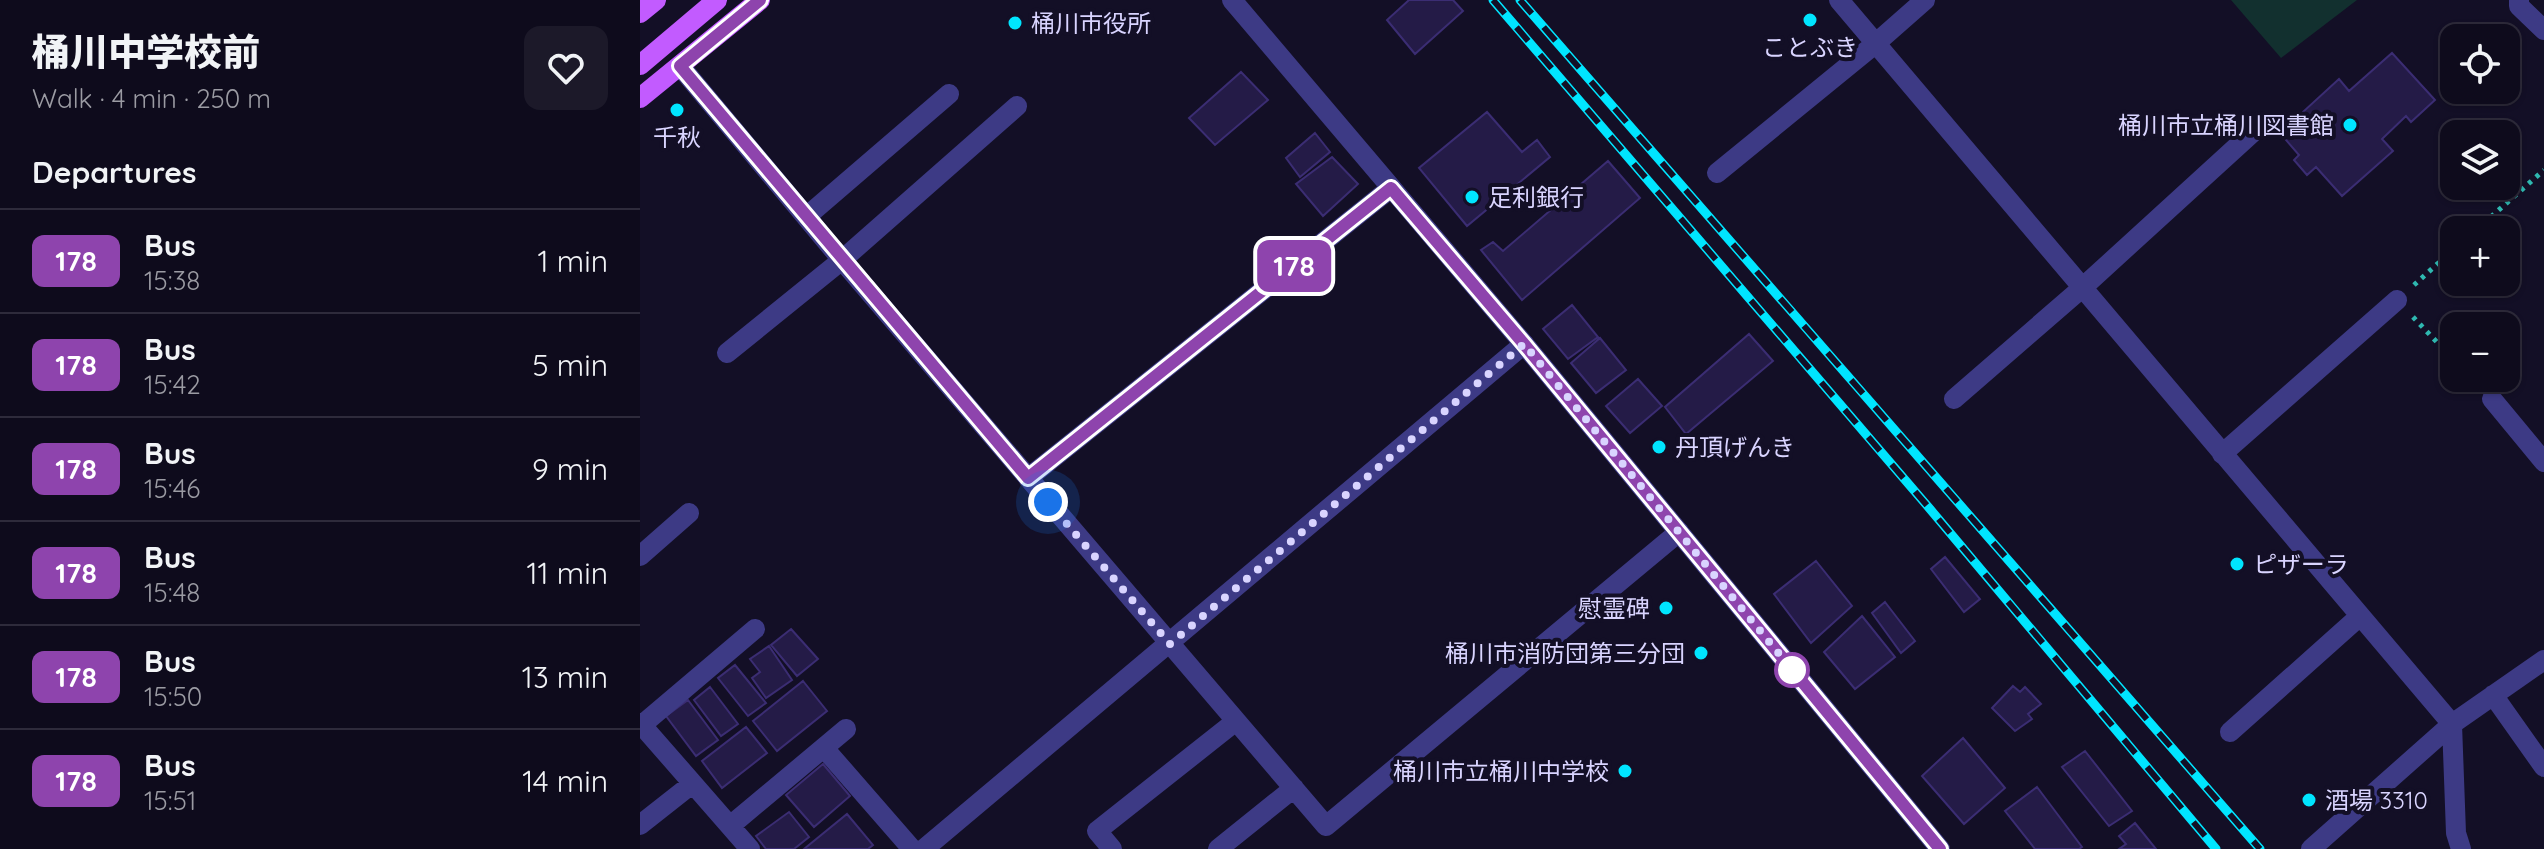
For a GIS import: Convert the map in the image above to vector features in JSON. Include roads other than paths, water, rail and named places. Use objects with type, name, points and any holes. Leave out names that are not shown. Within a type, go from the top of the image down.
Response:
[{"type":"main road","points":[[640,13],[656,0]]},
{"type":"main road","points":[[640,65],[717,0]]},
{"type":"main road","points":[[640,98],[760,0]]},
{"type":"street","points":[[1232,0],[1524,344],[1940,849]]},
{"type":"street","points":[[1839,0],[2452,724],[2456,833],[2461,849]]},
{"type":"street","points":[[1717,173],[1925,0]]},
{"type":"street","points":[[2519,0],[2519,6],[2544,30]]},
{"type":"street","points":[[680,66],[1326,826],[1679,532]]},
{"type":"street","points":[[806,217],[949,94]]},
{"type":"street","points":[[727,353],[842,260],[1017,106]]},
{"type":"street","points":[[1954,399],[2082,288],[2253,132]]},
{"type":"street","points":[[1028,478],[1391,188]]},
{"type":"street","points":[[2222,454],[2397,300]]},
{"type":"street","points":[[924,849],[1524,344]]},
{"type":"street","points":[[2492,399],[2544,462]]},
{"type":"street","points":[[640,556],[689,513]]},
{"type":"street","points":[[2230,732],[2360,616]]},
{"type":"street","points":[[750,849],[641,724],[755,629]]},
{"type":"street","points":[[2311,849],[2452,724],[2544,660]]},
{"type":"street","points":[[2493,695],[2544,767]]},
{"type":"street","points":[[1112,849],[1097,831],[1236,721]]},
{"type":"street","points":[[730,826],[846,729]]},
{"type":"street","points":[[824,748],[912,849]]},
{"type":"street","points":[[640,825],[692,784]]},
{"type":"street","points":[[1218,849],[1294,788]]},
{"type":"railway","points":[[1493,0],[1930,509],[2216,849]]},
{"type":"railway","points":[[1520,0],[2260,849]]},
{"type":"place","name":"ことぶき","points":[[1810,20]]},
{"type":"place","name":"桶川市役所","points":[[1015,23]]},
{"type":"place","name":"千秋","points":[[677,110]]},
{"type":"place","name":"桶川市立桶川図書館","points":[[2350,125]]},
{"type":"place","name":"足利銀行","points":[[1472,197]]},
{"type":"place","name":"丹頂げんき","points":[[1659,447]]},
{"type":"place","name":"ピザーラ","points":[[2237,564]]},
{"type":"place","name":"慰霊碑","points":[[1666,608]]},
{"type":"place","name":"桶川市消防団第三分団","points":[[1701,653]]},
{"type":"place","name":"桶川市立桶川中学校","points":[[1625,771]]},
{"type":"place","name":"酒場 3310","points":[[2309,800]]}]
